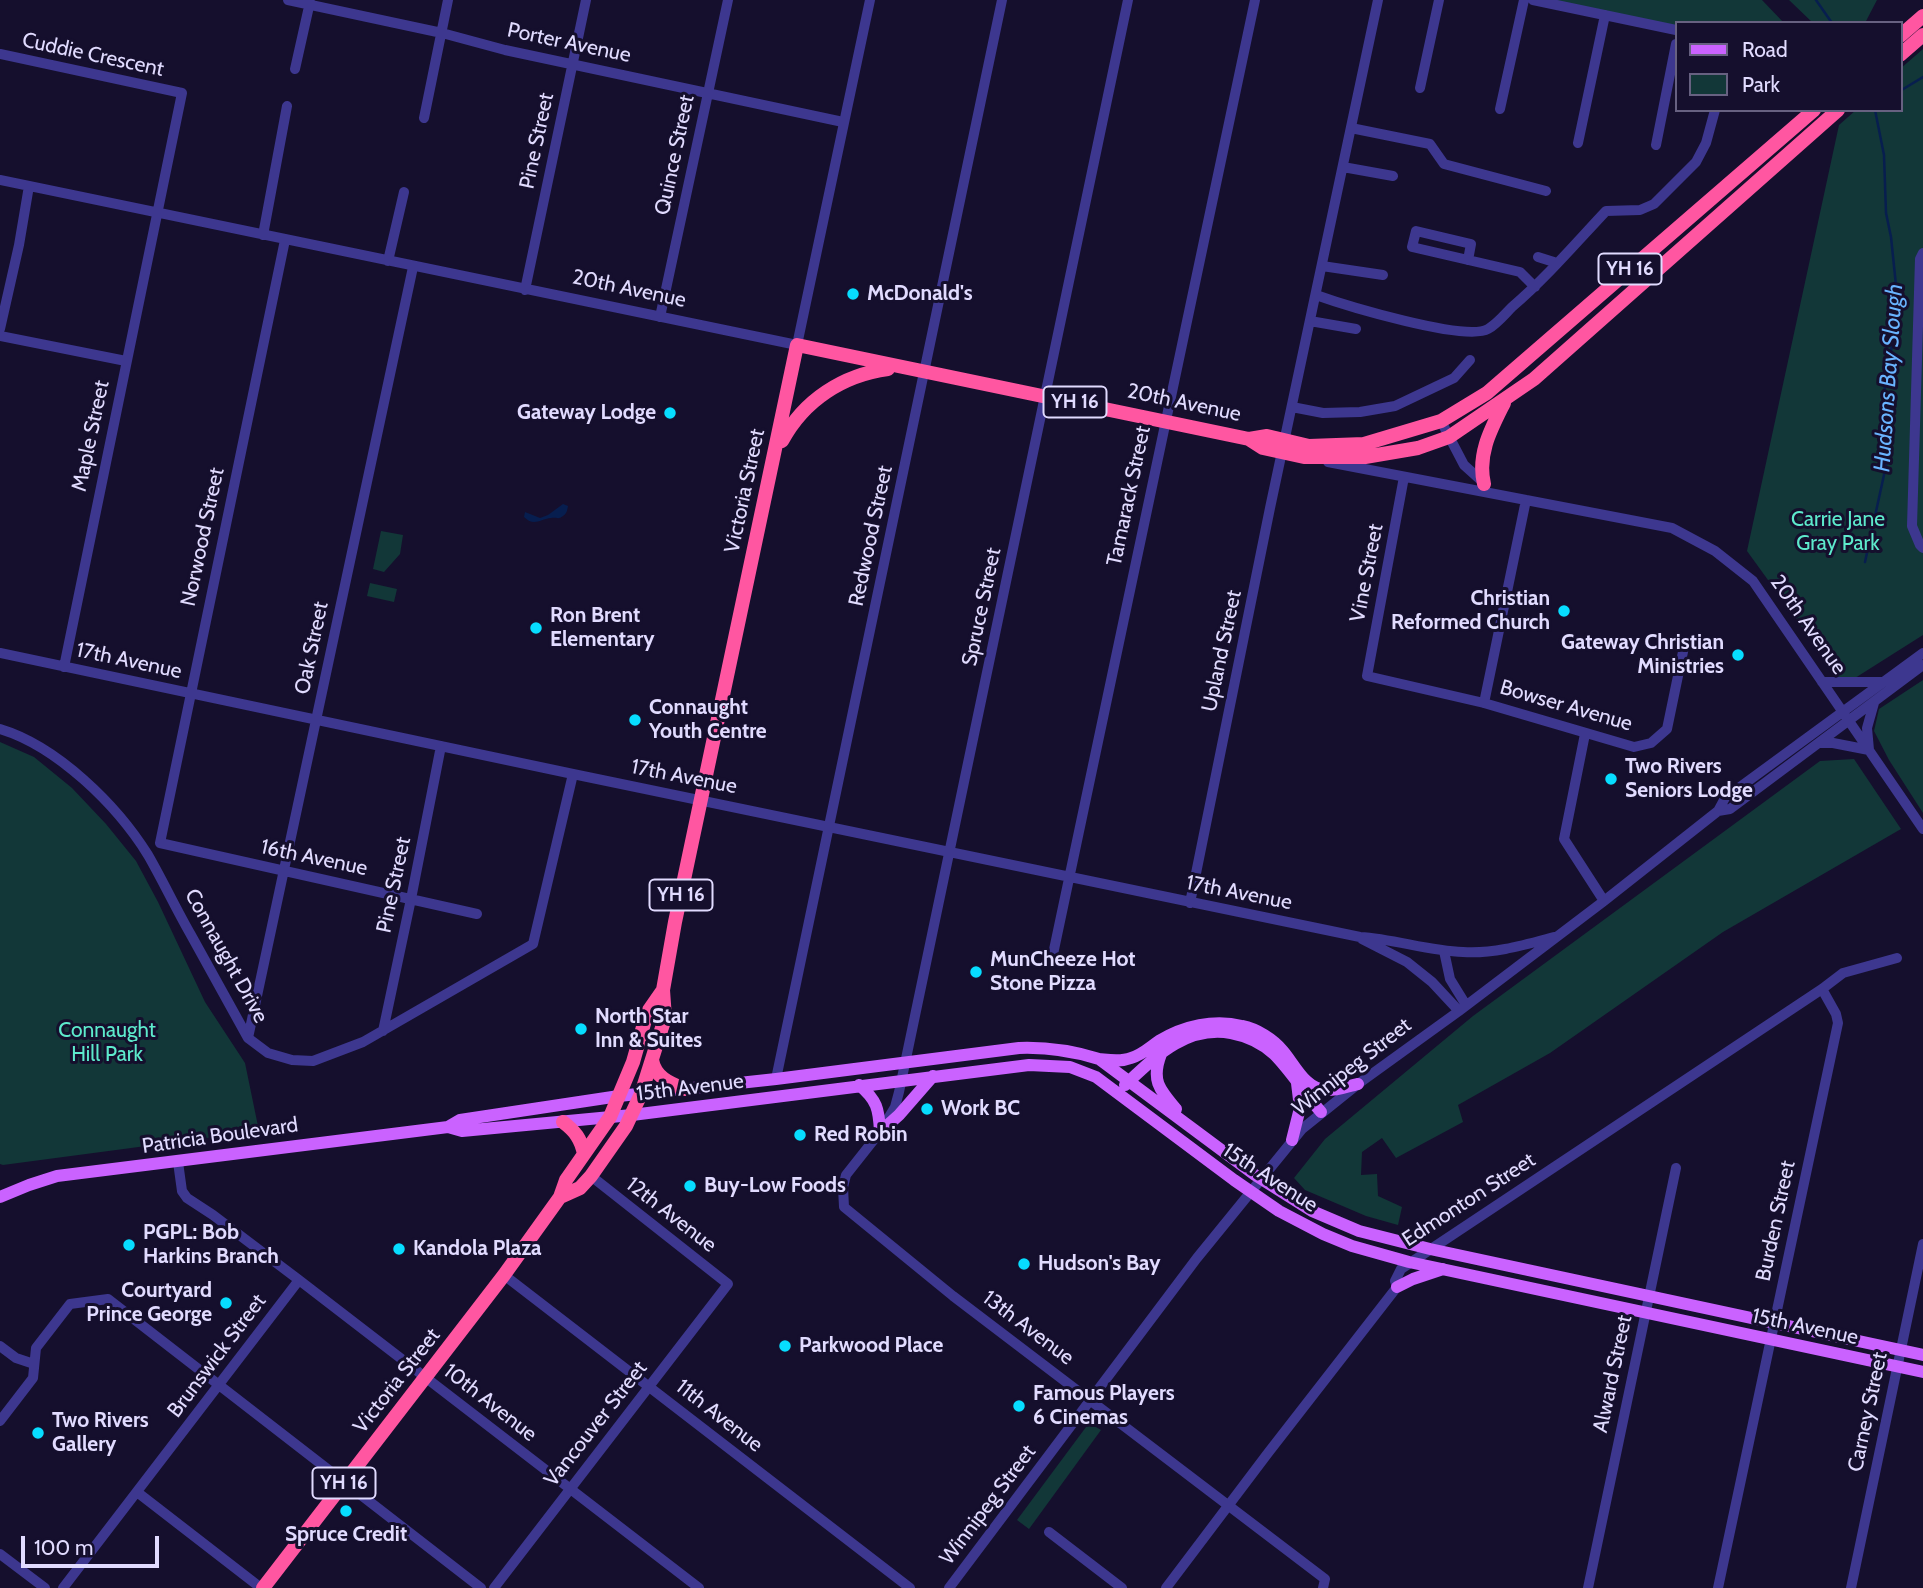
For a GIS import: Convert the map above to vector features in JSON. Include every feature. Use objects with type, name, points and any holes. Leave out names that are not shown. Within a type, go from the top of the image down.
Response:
[{"type":"highway","points":[[1902,34],[1923,16]]},
{"type":"highway","points":[[1902,53],[1923,35]]},
{"type":"highway","name":"YH 16","points":[[1284,446],[1364,444],[1441,421],[1487,393],[1812,112]]},
{"type":"highway","name":"YH 16","points":[[1304,457],[1365,457],[1418,448],[1449,437],[1534,379],[1836,112]]},
{"type":"highway","name":"20th Avenue","points":[[797,345],[1164,420],[1249,439],[1263,448],[1284,446],[1304,457]]},
{"type":"highway","name":"Victoria Street","points":[[560,1197],[580,1188],[612,1147],[632,1115],[665,1018],[663,990],[675,922],[797,345]]},
{"type":"highway","points":[[774,458],[790,427],[818,397],[843,381],[868,371],[901,367]]},
{"type":"highway","points":[[1485,484],[1481,471],[1487,436],[1505,400]]},
{"type":"highway","name":"Victoria Street","points":[[262,1588],[504,1275],[560,1197],[566,1180],[610,1117],[633,1062],[648,1013],[663,990]]},
{"type":"highway","points":[[652,1059],[654,1069],[660,1077],[684,1089]]},
{"type":"highway","points":[[563,1122],[575,1131],[582,1143],[584,1154]]},
{"type":"main road","points":[[1099,1059],[1132,1058],[1163,1038],[1191,1026],[1220,1022],[1244,1026],[1268,1037],[1309,1084],[1319,1089],[1333,1090],[1357,1084]]},
{"type":"main road","points":[[1118,1093],[1162,1052],[1193,1035],[1221,1031],[1242,1035],[1275,1055],[1321,1112]]},
{"type":"main road","name":"15th Avenue","points":[[619,1096],[1030,1048],[1069,1051],[1099,1059],[1244,1167],[1312,1211],[1350,1227],[1430,1250],[1923,1355]]},
{"type":"main road","points":[[1162,1052],[1156,1070],[1158,1084],[1192,1128]]},
{"type":"main road","name":"15th Avenue","points":[[610,1117],[1029,1065],[1070,1067],[1096,1077],[1279,1211],[1342,1242],[1409,1262],[1923,1372]]},
{"type":"main road","points":[[880,1132],[900,1115],[933,1076]]},
{"type":"main road","points":[[1292,1140],[1300,1108],[1297,1083]]},
{"type":"main road","points":[[859,1085],[877,1104],[880,1132]]},
{"type":"main road","name":"Patricia Boulevard","points":[[0,1197],[57,1177],[448,1127],[460,1120],[619,1096]]},
{"type":"main road","name":"Patricia Boulevard","points":[[448,1127],[462,1131],[610,1117]]},
{"type":"main road","points":[[1397,1287],[1443,1269]]},
{"type":"street","name":"Porter Avenue","points":[[288,0],[442,33],[505,50],[844,122]]},
{"type":"street","points":[[424,118],[449,0]]},
{"type":"street","name":"Pine Street","points":[[525,290],[586,0]]},
{"type":"street","name":"Quince Street","points":[[660,317],[728,0]]},
{"type":"street","name":"Victoria Street","points":[[797,345],[870,0]]},
{"type":"street","name":"Redwood Street","points":[[776,1079],[1002,0]]},
{"type":"street","name":"Spruce Street","points":[[844,1207],[843,1188],[846,1175],[880,1132],[895,1107],[902,1080],[1128,0]]},
{"type":"street","name":"Tamarack Street","points":[[1052,959],[1255,0]]},
{"type":"street","name":"Upland Street","points":[[1190,903],[1378,0]]},
{"type":"street","points":[[1420,88],[1440,0]]},
{"type":"street","points":[[1500,109],[1524,0]]},
{"type":"street","points":[[1533,0],[1674,30]]},
{"type":"street","points":[[295,69],[310,3]]},
{"type":"street","points":[[1578,143],[1605,15]]},
{"type":"street","name":"Cuddie Crescent","points":[[0,54],[183,93],[157,213]]},
{"type":"street","points":[[1656,145],[1674,54]]},
{"type":"street","points":[[263,235],[287,106]]},
{"type":"street","points":[[1315,295],[1418,324],[1472,332],[1487,330],[1535,287],[1606,211],[1640,210],[1654,204],[1696,162],[1706,143],[1714,112]]},
{"type":"street","points":[[1351,128],[1430,144],[1444,164],[1546,191]]},
{"type":"street","points":[[1343,167],[1393,176]]},
{"type":"street","name":"20th Avenue","points":[[0,180],[797,345]]},
{"type":"street","points":[[0,328],[29,186]]},
{"type":"street","points":[[388,261],[404,192]]},
{"type":"street","name":"Maple Street","points":[[64,667],[157,213]]},
{"type":"street","points":[[1468,260],[1471,244],[1416,231],[1412,247],[1468,260],[1520,272],[1535,287]]},
{"type":"street","name":"Norwood Street","points":[[160,843],[285,240]]},
{"type":"street","points":[[1923,253],[1920,258],[1912,526],[1923,548]]},
{"type":"street","points":[[1538,257],[1557,264]]},
{"type":"street","points":[[1322,266],[1383,275]]},
{"type":"street","name":"Oak Street","points":[[248,1038],[413,267]]},
{"type":"street","points":[[1310,321],[1356,329]]},
{"type":"street","points":[[0,336],[126,361]]},
{"type":"street","points":[[1292,407],[1323,413],[1360,412],[1395,406],[1454,378],[1470,360]]},
{"type":"street","name":"20th Avenue","points":[[1441,421],[1464,465],[1497,494]]},
{"type":"street","name":"20th Avenue","points":[[1304,457],[1672,528],[1715,551],[1753,581],[1842,711]]},
{"type":"street","name":"Vine Street","points":[[1367,676],[1404,477]]},
{"type":"street","points":[[1485,703],[1526,500]]},
{"type":"street","name":"Bowser Avenue","points":[[1367,676],[1485,703],[1634,747],[1651,743],[1667,729],[1684,647]]},
{"type":"street","name":"17th Avenue","points":[[0,653],[1360,937],[1381,938],[1462,953],[1495,952],[1554,937]]},
{"type":"street","name":"Winnipeg Street","points":[[949,1588],[1197,1258],[1302,1129],[1357,1084],[1604,901],[1718,811],[1725,798],[1923,653]]},
{"type":"street","name":"Winnipeg Street","points":[[1718,811],[1730,809],[1923,665]]},
{"type":"street","points":[[1822,682],[1882,682]]},
{"type":"street","points":[[1869,750],[1867,728],[1875,701]]},
{"type":"street","points":[[1842,711],[1923,829]]},
{"type":"street","name":"Connaught Drive","points":[[0,729],[18,734],[54,755],[116,813],[147,854],[248,1038],[268,1053],[292,1060],[313,1061],[363,1042],[533,943],[573,774]]},
{"type":"street","points":[[1585,734],[1564,839],[1604,901]]},
{"type":"street","points":[[1819,743],[1869,750]]},
{"type":"street","name":"Pine Street","points":[[383,1031],[441,746]]},
{"type":"street","points":[[147,854],[160,843]]},
{"type":"street","name":"16th Avenue","points":[[160,843],[477,914]]},
{"type":"street","name":"17th Avenue","points":[[1360,937],[1407,962],[1463,1008]]},
{"type":"street","points":[[1444,951],[1450,979],[1463,1008]]},
{"type":"street","name":"Edmonton Street","points":[[1166,1588],[1397,1287],[1395,1280],[1409,1262],[1843,973],[1897,958]]},
{"type":"street","name":"Burden Street","points":[[1718,1588],[1838,1023],[1822,989]]},
{"type":"street","name":"10th Avenue","points":[[177,1162],[182,1191],[187,1198],[299,1280],[699,1588]]},
{"type":"street","name":"Alward Street","points":[[1588,1588],[1676,1168]]},
{"type":"street","name":"12th Avenue","points":[[590,1176],[728,1284]]},
{"type":"street","name":"13th Avenue","points":[[844,1207],[953,1296],[1228,1506],[1324,1583]]},
{"type":"street","name":"Carney Street","points":[[1851,1588],[1923,1244]]},
{"type":"street","name":"11th Avenue","points":[[504,1275],[909,1588]]},
{"type":"street","name":"Brunswick Street","points":[[63,1588],[299,1280]]},
{"type":"street","name":"Vancouver Street","points":[[494,1588],[728,1284]]},
{"type":"street","points":[[0,1421],[33,1378],[36,1348],[69,1304],[108,1299],[481,1588]]},
{"type":"street","points":[[0,1346],[16,1358],[34,1364]]},
{"type":"street","points":[[136,1492],[262,1588]]},
{"type":"street","points":[[1049,1532],[1122,1588]]},
{"type":"street","points":[[0,1554],[45,1588]]},
{"type":"green space","points":[[1530,0],[1762,0],[1782,21],[1674,21],[1674,29]]},
{"type":"green space","points":[[1789,0],[1877,0],[1866,21],[1811,21]]},
{"type":"green space","name":"Carrie Jane Gray Park","points":[[1923,49],[1923,635],[1844,685],[1747,551],[1839,125],[1854,112],[1902,112],[1902,67]]},
{"type":"green space","points":[[381,531],[403,535],[400,554],[384,572],[373,569]]},
{"type":"green space","points":[[370,583],[397,589],[394,602],[367,596]]},
{"type":"green space","points":[[1923,680],[1923,813],[1874,731],[1879,709]]},
{"type":"green space","name":"Connaught Hill Park","points":[[0,742],[34,757],[72,788],[136,861],[205,1002],[245,1063],[259,1131],[0,1164]]},
{"type":"green space","points":[[1854,759],[1901,829],[1723,932],[1550,1053],[1458,1105],[1463,1122],[1396,1158],[1382,1138],[1362,1152],[1361,1175],[1377,1174],[1378,1196],[1402,1207],[1398,1225],[1366,1216],[1305,1190],[1294,1178],[1325,1139],[1473,1016],[1820,761]]},
{"type":"green space","points":[[1089,1423],[1101,1430],[1029,1529],[1017,1520]]},
{"type":"water","points":[[563,504],[568,506],[560,518],[534,522],[524,517],[525,512],[540,518]]},
{"type":"waterway","name":"Hudsons Bay Slough","points":[[1816,0],[1831,21]]},
{"type":"waterway","points":[[1902,90],[1923,77]]},
{"type":"waterway","name":"Hudsons Bay Slough","points":[[1865,562],[1889,452],[1890,434],[1883,398],[1897,295],[1886,213],[1884,155],[1875,112]]},
{"type":"place","name":"McDonald's","points":[[853,294]]},
{"type":"place","name":"Gateway Lodge","points":[[670,413]]},
{"type":"place","name":"Christian Reformed Church","points":[[1564,611]]},
{"type":"place","name":"Ron Brent Elementary","points":[[536,628]]},
{"type":"place","name":"Gateway Christian Ministries","points":[[1738,655]]},
{"type":"place","name":"Connaught Youth Centre","points":[[635,720]]},
{"type":"place","name":"Two Rivers Seniors Lodge","points":[[1611,779]]},
{"type":"place","name":"MunCheeze Hot Stone Pizza","points":[[976,972]]},
{"type":"place","name":"North Star Inn & Suites","points":[[581,1029]]},
{"type":"place","name":"Work BC","points":[[927,1109]]},
{"type":"place","name":"Red Robin","points":[[800,1135]]},
{"type":"place","name":"Buy-Low Foods","points":[[690,1186]]},
{"type":"place","name":"PGPL: Bob Harkins Branch","points":[[129,1245]]},
{"type":"place","name":"Kandola Plaza","points":[[399,1249]]},
{"type":"place","name":"Hudson's Bay","points":[[1024,1264]]},
{"type":"place","name":"Courtyard Prince George","points":[[226,1303]]},
{"type":"place","name":"Parkwood Place","points":[[785,1346]]},
{"type":"place","name":"Famous Players 6 Cinemas","points":[[1019,1406]]},
{"type":"place","name":"Two Rivers Gallery","points":[[38,1433]]},
{"type":"place","name":"Spruce Credit","points":[[346,1511]]}]
